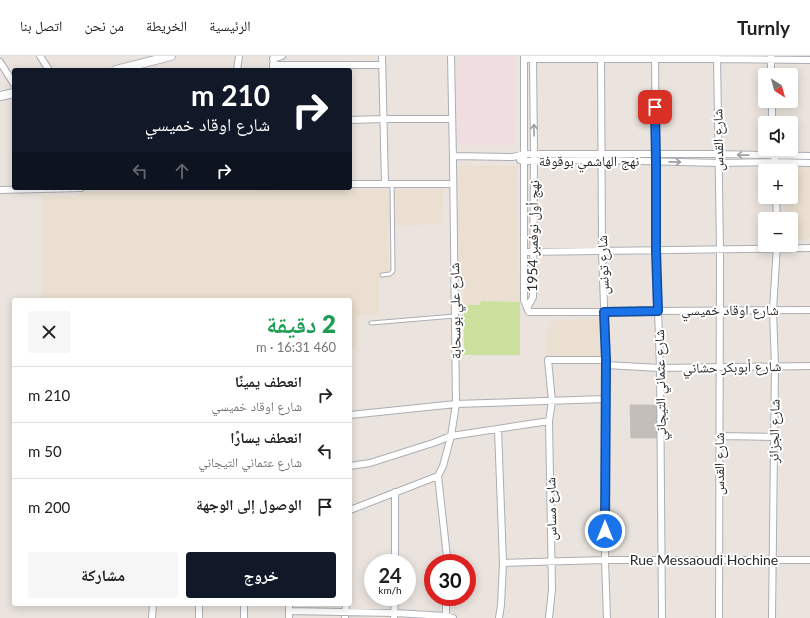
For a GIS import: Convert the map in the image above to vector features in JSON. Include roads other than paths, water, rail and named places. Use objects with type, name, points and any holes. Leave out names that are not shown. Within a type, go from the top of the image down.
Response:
[{"type":"main road","points":[[124,68],[171,56]]},
{"type":"main road","points":[[0,96],[12,93]]},
{"type":"street","points":[[40,56],[48,68]]},
{"type":"street","points":[[237,68],[240,56]]},
{"type":"street","points":[[273,62],[282,56]]},
{"type":"street","points":[[382,56],[384,119],[389,184]]},
{"type":"street","name":"شارع علي بوسحابة","points":[[447,554],[438,476],[443,466],[451,436],[456,404],[451,56]]},
{"type":"street","points":[[524,58],[717,57],[810,60]]},
{"type":"street","name":"شارع القدس","points":[[717,57],[720,249],[719,618]]},
{"type":"street","name":"نهج أول نوفمبر 1954","points":[[524,58],[524,300],[528,310]]},
{"type":"street","name":"نهج أول نوفمبر 1954","points":[[528,310],[533,297],[534,252],[533,58]]},
{"type":"street","name":"شارع تونس","points":[[601,58],[602,251],[606,363],[605,560],[607,618]]},
{"type":"street","name":"شارع عثماني التيجاني","points":[[655,58],[656,250],[660,368],[662,618]]},
{"type":"street","points":[[771,58],[772,68]]},
{"type":"street","points":[[0,62],[12,81]]},
{"type":"street","points":[[273,62],[382,65]]},
{"type":"street","points":[[524,78],[533,78]]},
{"type":"street","points":[[352,120],[452,119]]},
{"type":"street","name":"نهج الهاشمي بوقوفة","points":[[513,157],[524,161],[534,161],[656,154],[758,153]]},
{"type":"street","name":"نهج الهاشمي بوقوفة","points":[[453,156],[513,157],[524,154],[534,154],[601,157],[656,162],[810,163]]},
{"type":"street","name":"نهج الهاشمي بوقوفة","points":[[798,155],[810,156]]},
{"type":"street","points":[[774,156],[776,162]]},
{"type":"street","points":[[352,184],[453,184]]},
{"type":"street","points":[[0,190],[12,189]]},
{"type":"street","points":[[525,252],[758,248]]},
{"type":"street","points":[[798,248],[810,248]]},
{"type":"street","name":"شارع الجزائر","points":[[772,618],[775,366],[773,310],[777,252]]},
{"type":"street","name":"شارع اوقاد خميسي","points":[[528,310],[604,312],[810,310]]},
{"type":"street","name":"شارع أبوبكر حشاني","points":[[552,401],[548,360],[660,368],[810,366]]},
{"type":"street","points":[[352,415],[456,404],[605,399]]},
{"type":"street","name":"شارع مساس","points":[[549,618],[552,589],[549,422],[552,401]]},
{"type":"street","points":[[352,466],[370,463],[451,436],[549,422]]},
{"type":"street","points":[[498,430],[502,563],[501,604],[499,618]]},
{"type":"street","points":[[719,436],[774,437]]},
{"type":"street","points":[[352,509],[438,476]]},
{"type":"street","points":[[395,554],[396,492]]},
{"type":"street","name":"Rue Messaoudi Hochine","points":[[502,563],[605,560],[810,560]]},
{"type":"street","points":[[152,618],[153,606]]},
{"type":"street","points":[[199,606],[199,618]]},
{"type":"street","points":[[244,606],[244,618]]},
{"type":"street","points":[[446,606],[446,617]]},
{"type":"street","points":[[289,615],[453,618]]},
{"type":"lane","points":[[382,275],[390,274],[393,271],[389,184]]},
{"type":"lane","points":[[371,323],[455,316]]}]
